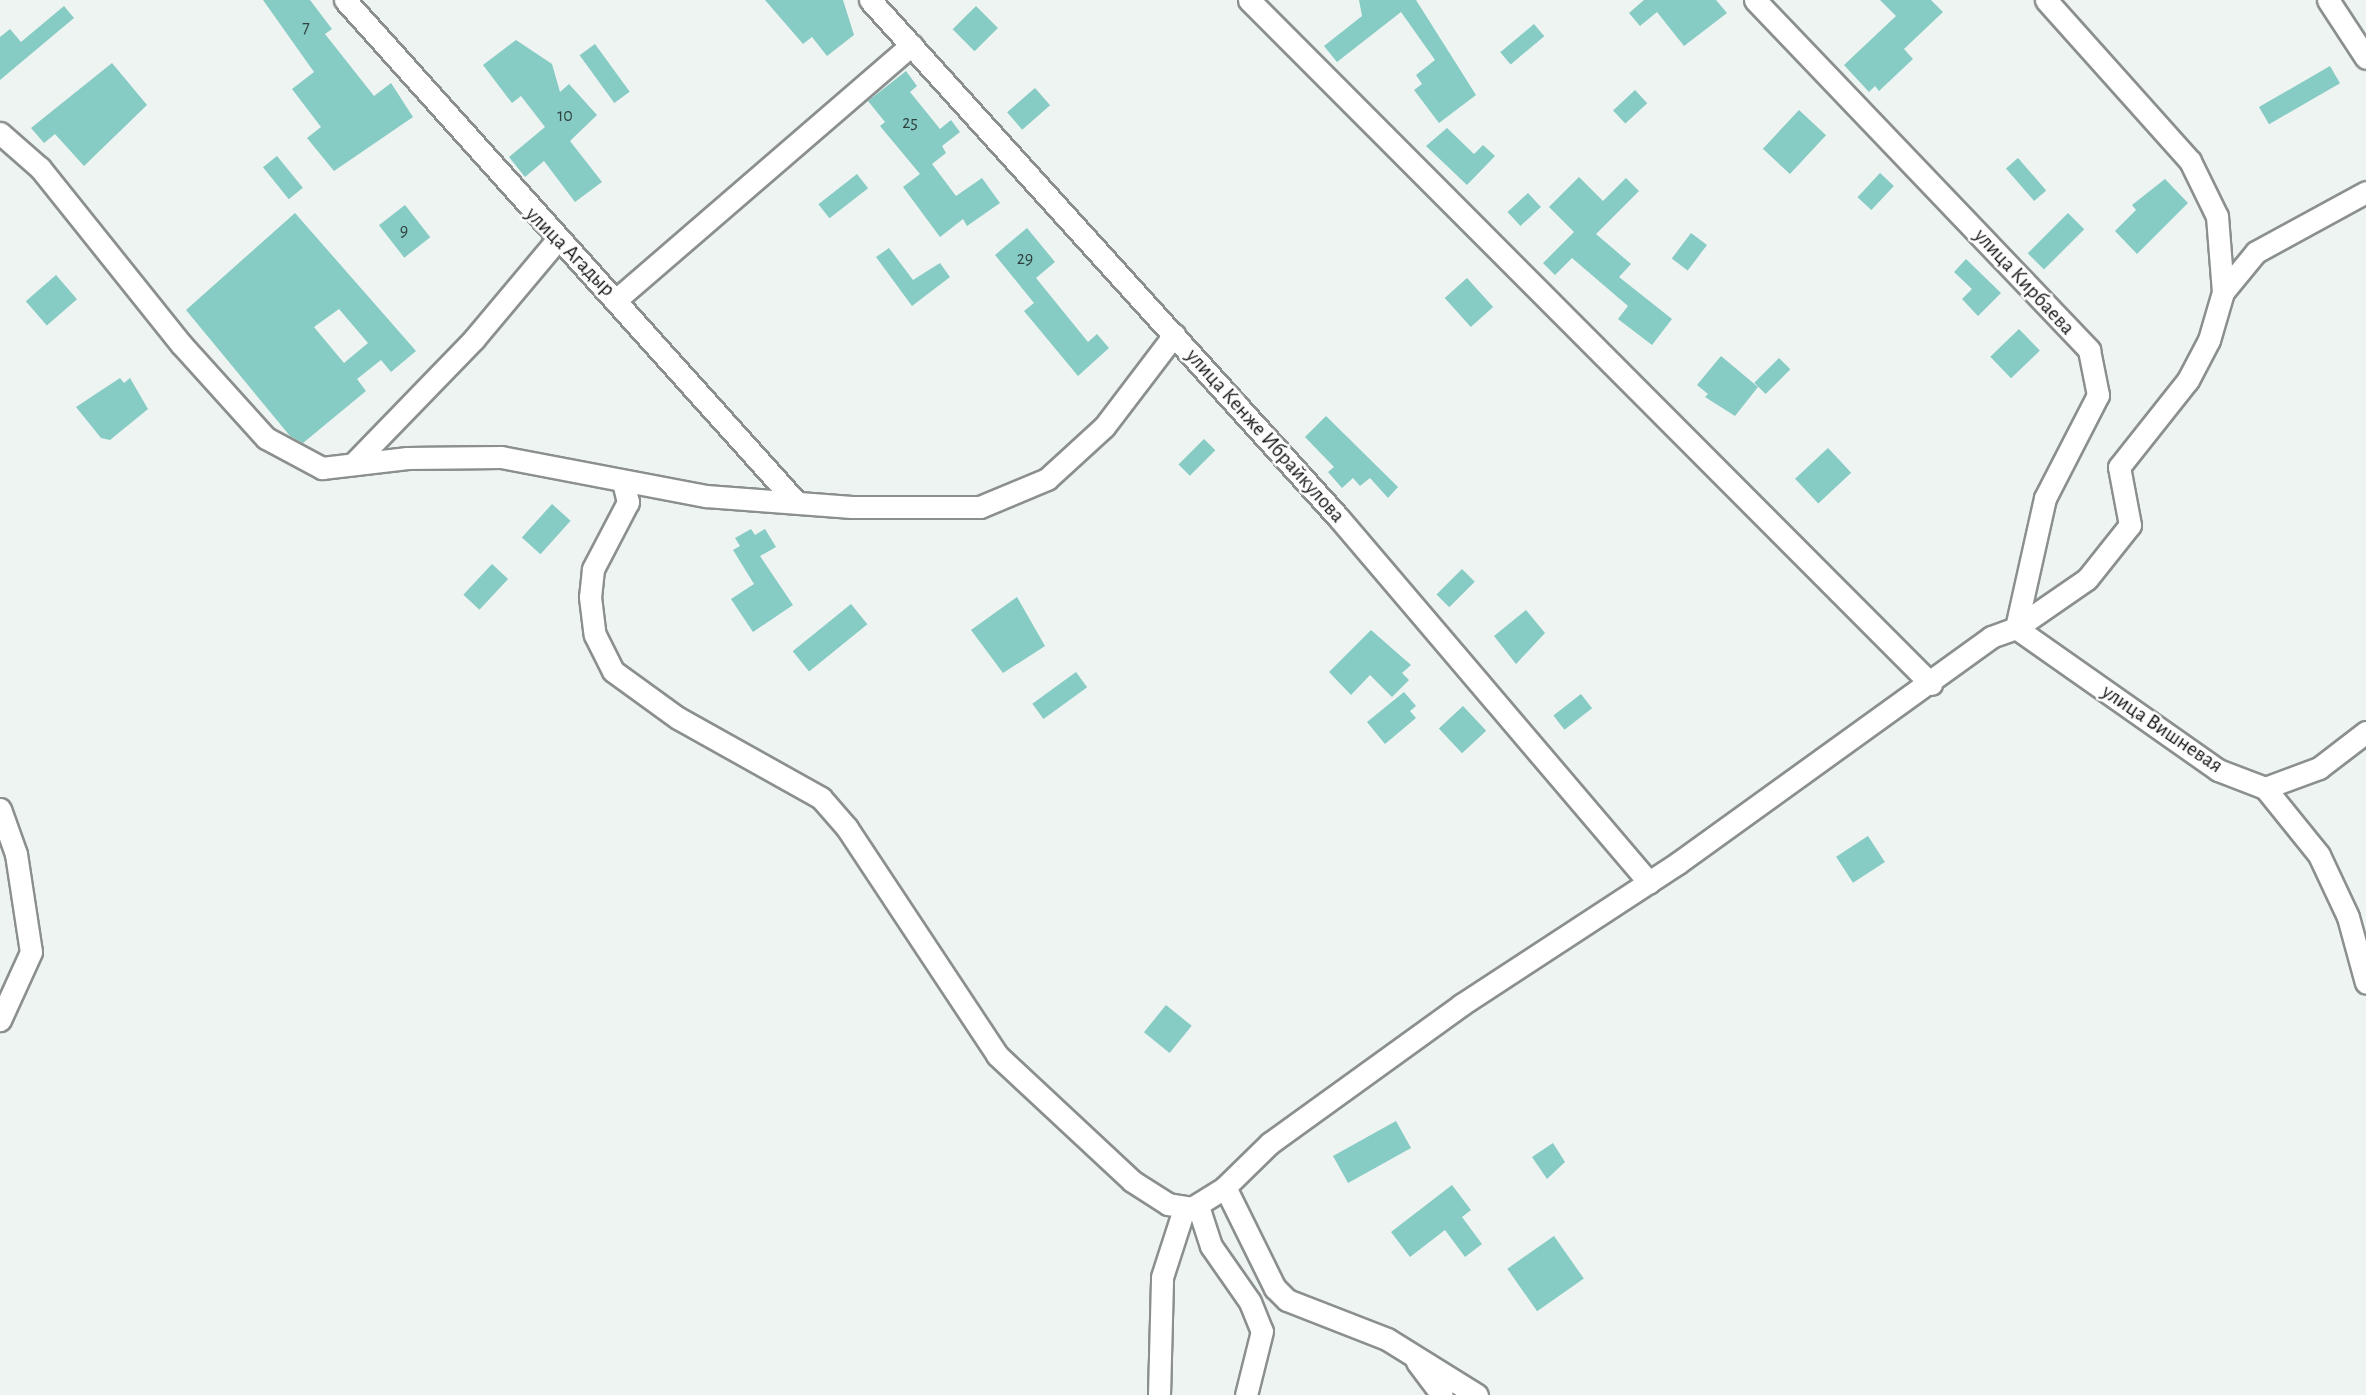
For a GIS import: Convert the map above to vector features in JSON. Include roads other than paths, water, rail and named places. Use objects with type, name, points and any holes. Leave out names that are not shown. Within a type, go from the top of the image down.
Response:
[{"type":"street","name":"улица Агадыр","points":[[345,0],[558,239],[617,299],[742,447],[796,502]]},
{"type":"street","name":"улица Кенже Ибрайкулова","points":[[870,0],[1471,668],[1649,882]]},
{"type":"street","points":[[1249,0],[1931,684]]},
{"type":"street","name":"улица Кирбаева","points":[[1755,0],[2089,350],[2098,395],[2045,498],[2016,628]]},
{"type":"street","points":[[1159,1395],[1162,1277],[1191,1208],[1225,1187],[1270,1143],[1450,1013],[1649,882],[1931,684],[1991,637],[2016,628],[2057,604],[2115,550],[2130,525],[2119,467],[2188,380],[2209,340],[2223,292],[2217,216],[2190,161],[2046,0]]},
{"type":"street","points":[[2328,0],[2366,58]]},
{"type":"street","points":[[617,299],[911,45]]},
{"type":"street","points":[[0,133],[40,168],[181,344],[266,438],[323,468],[353,464],[501,457],[623,482],[796,502],[979,507],[1047,479],[1104,427],[1174,335]]},
{"type":"street","points":[[2223,292],[2256,252],[2366,192]]},
{"type":"street","points":[[353,464],[474,339],[558,239]]},
{"type":"street","points":[[623,482],[628,502],[593,569],[590,597],[595,635],[613,671],[678,718],[821,798],[847,828],[997,1055],[1132,1181],[1191,1208],[1212,1246],[1250,1302],[1262,1331]]},
{"type":"street","name":"улица Вишневая","points":[[2016,628],[2218,770],[2265,788]]},
{"type":"street","points":[[2366,732],[2319,768],[2265,788],[2319,855],[2348,917],[2366,983]]},
{"type":"street","points":[[0,809],[16,854],[31,952],[0,1020]]},
{"type":"street","points":[[1225,1187],[1275,1288],[1287,1300],[1324,1311],[1410,1352],[1477,1395]]},
{"type":"street","points":[[1246,1395],[1262,1331],[1273,1310],[1287,1300]]},
{"type":"street","points":[[1410,1352],[1443,1395]]}]
